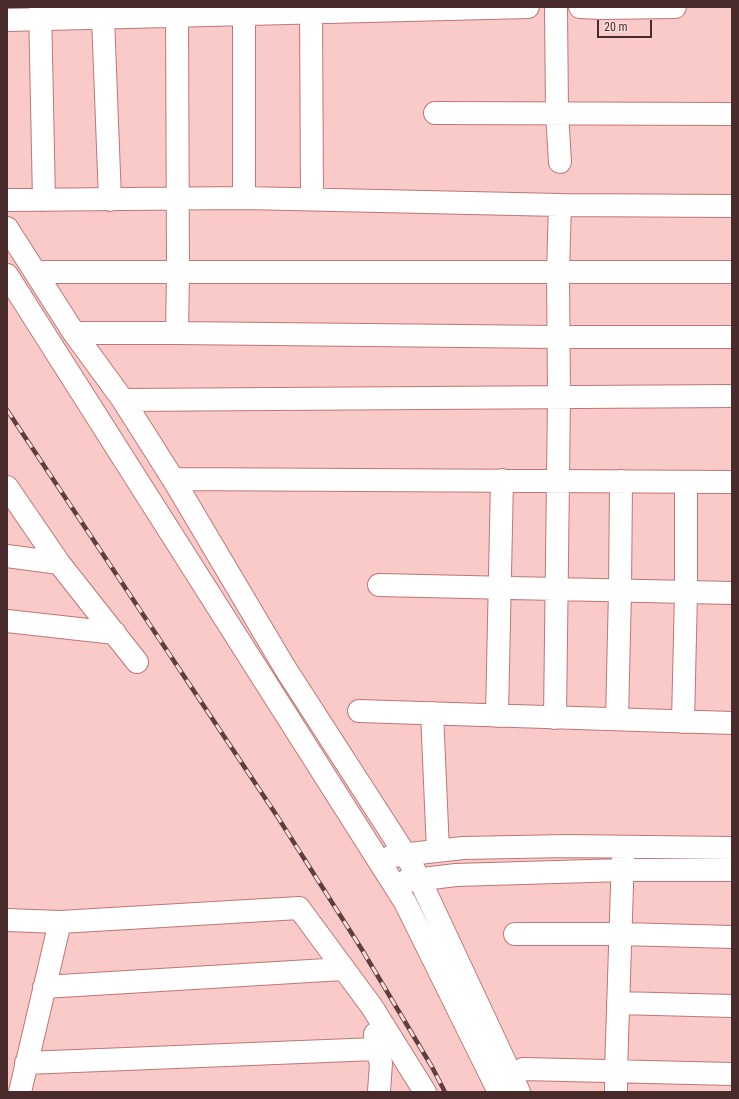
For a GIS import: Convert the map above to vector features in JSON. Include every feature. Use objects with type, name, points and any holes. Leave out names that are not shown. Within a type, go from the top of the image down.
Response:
[{"type":"street","points":[[7,20],[40,13],[103,17],[177,11],[528,7]]},
{"type":"street","points":[[556,7],[557,113],[560,162]]},
{"type":"street","points":[[580,7],[675,7]]},
{"type":"street","points":[[244,10],[244,198]]},
{"type":"street","points":[[311,10],[312,199]]},
{"type":"street","points":[[177,11],[177,333]]},
{"type":"street","points":[[40,13],[44,200]]},
{"type":"street","points":[[103,17],[110,200]]},
{"type":"street","points":[[435,113],[732,114]]},
{"type":"street","points":[[7,200],[244,198],[560,205],[732,206]]},
{"type":"street","points":[[555,718],[559,397],[557,337],[560,205]]},
{"type":"street","points":[[7,228],[74,333],[124,400],[173,479],[285,668],[406,854],[419,878],[519,1092]]},
{"type":"street","points":[[35,272],[732,272]]},
{"type":"street","points":[[7,276],[405,902],[499,1092]]},
{"type":"street","points":[[74,333],[732,337]]},
{"type":"street","points":[[124,400],[732,396]]},
{"type":"street","points":[[173,479],[732,482]]},
{"type":"street","points":[[497,716],[502,480]]},
{"type":"street","points":[[617,719],[621,481]]},
{"type":"street","points":[[683,722],[686,592],[686,482]]},
{"type":"street","points":[[7,487],[59,563],[138,662]]},
{"type":"street","points":[[7,556],[59,563]]},
{"type":"street","points":[[379,585],[732,593]]},
{"type":"street","points":[[7,621],[115,633]]},
{"type":"street","points":[[359,711],[732,723]]},
{"type":"street","points":[[432,713],[438,851]]},
{"type":"street","points":[[377,858],[464,848],[567,846],[732,848]]},
{"type":"street","points":[[616,1082],[624,846]]},
{"type":"street","points":[[393,883],[419,878],[456,875],[623,870],[732,870]]},
{"type":"street","points":[[7,920],[60,922],[299,908],[372,1007],[425,1092]]},
{"type":"street","points":[[20,1092],[60,922]]},
{"type":"street","points":[[515,934],[621,934],[732,937]]},
{"type":"street","points":[[44,987],[343,968]]},
{"type":"street","points":[[618,1003],[732,1006]]},
{"type":"street","points":[[372,1007],[376,1049],[381,1063],[379,1092]]},
{"type":"street","points":[[26,1063],[376,1049]]},
{"type":"street","points":[[523,1069],[616,1082],[732,1074]]},
{"type":"railway","points":[[7,410],[277,816],[361,948],[432,1067],[445,1092]]}]
